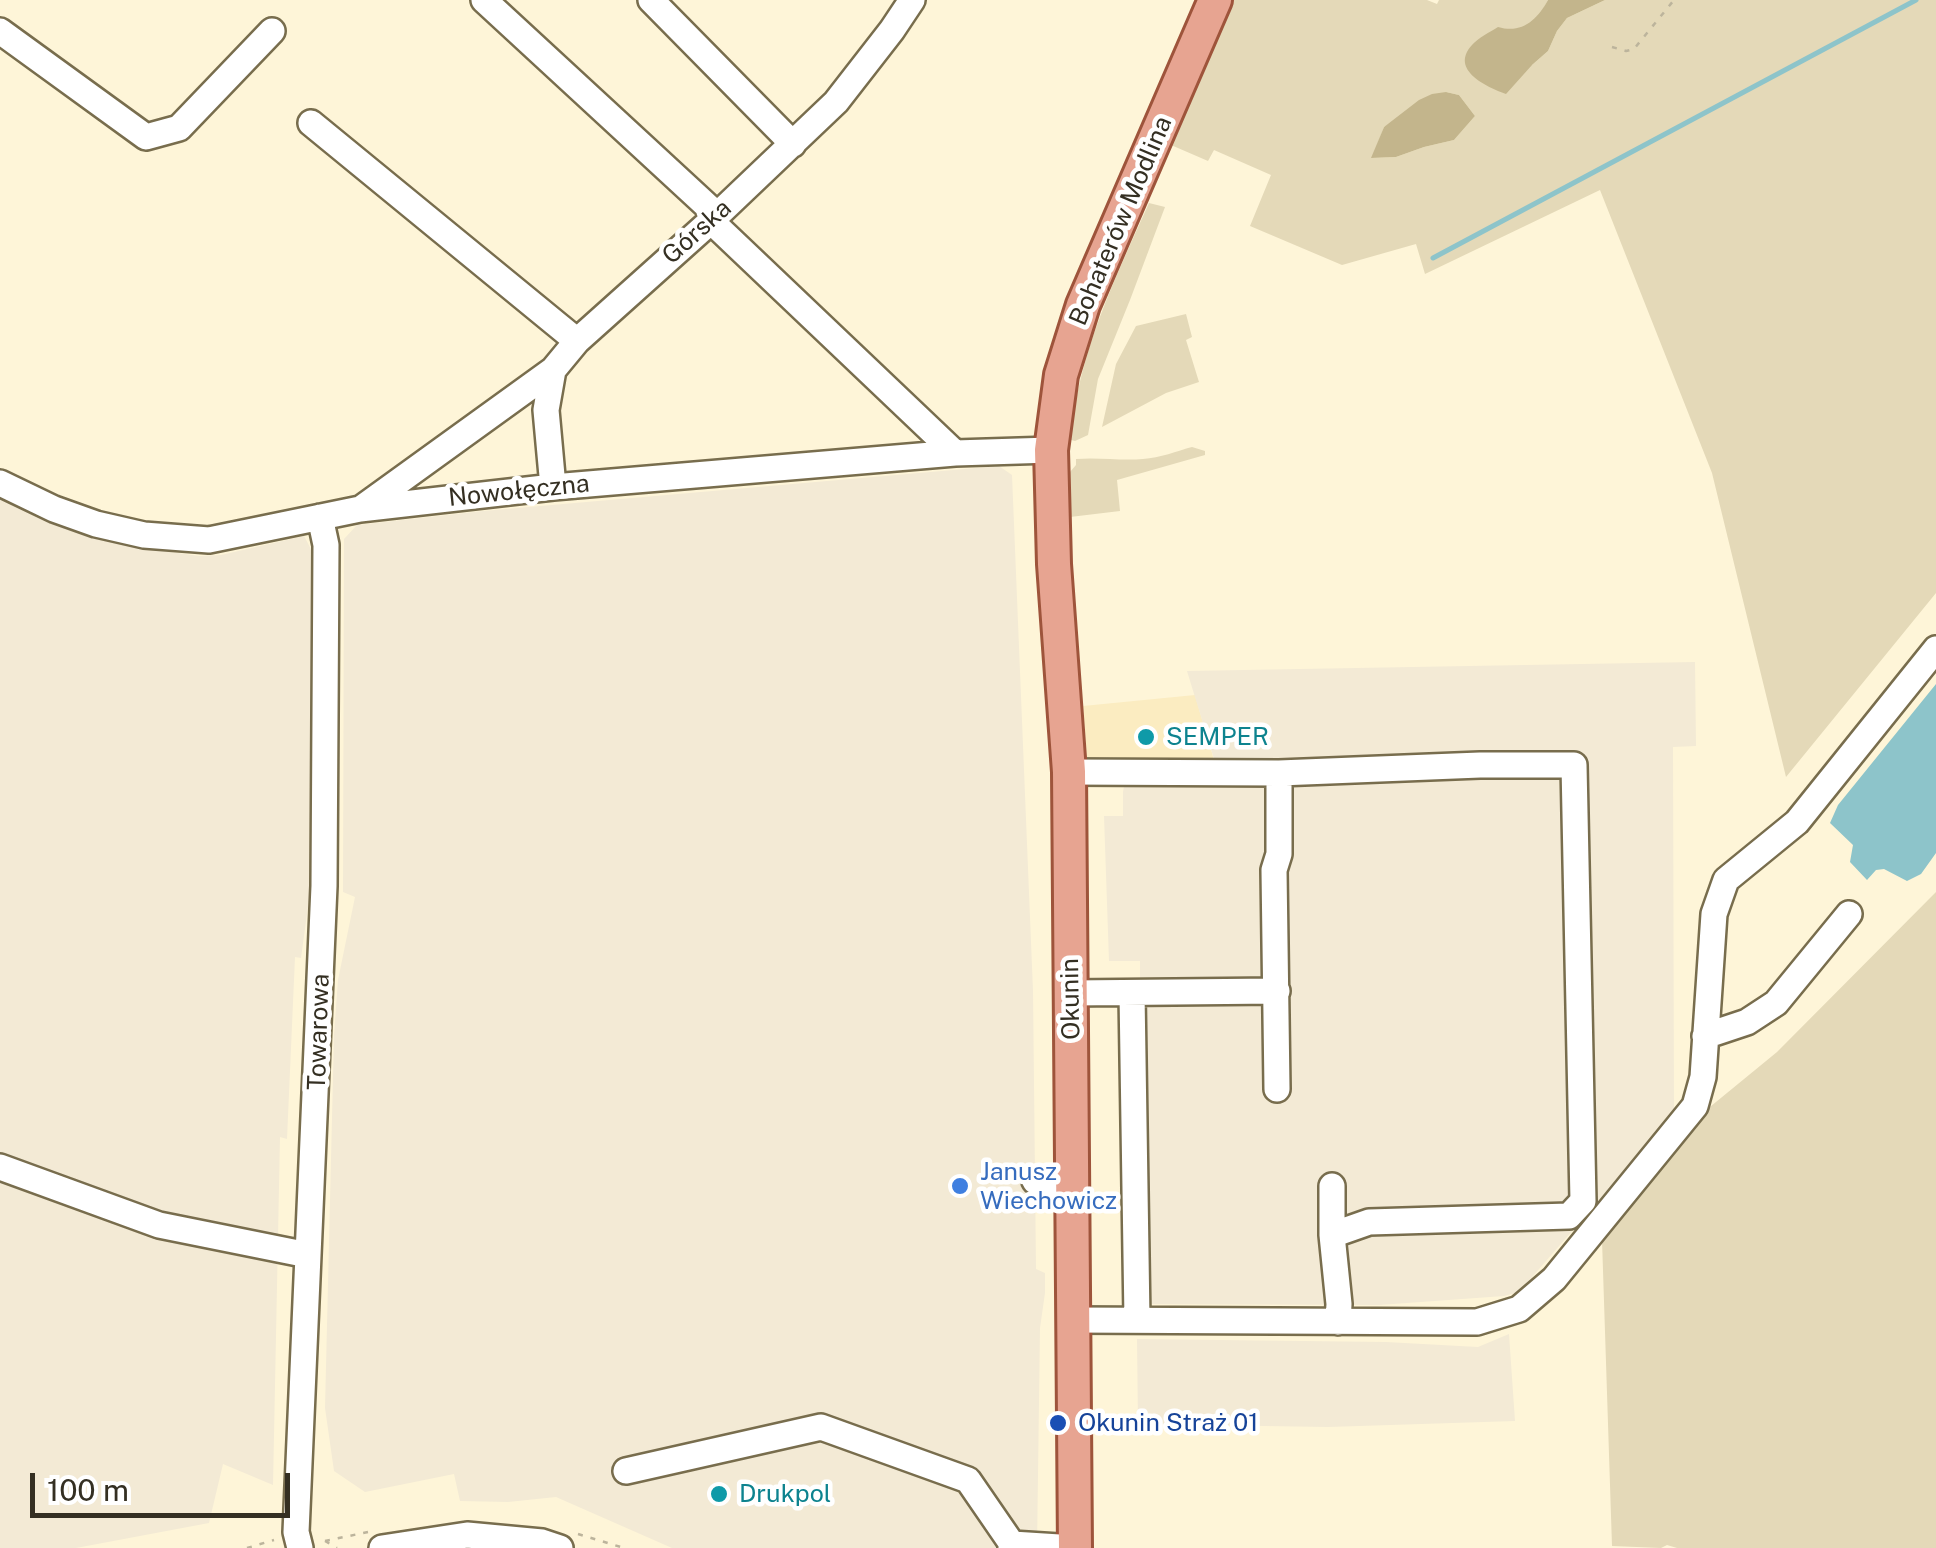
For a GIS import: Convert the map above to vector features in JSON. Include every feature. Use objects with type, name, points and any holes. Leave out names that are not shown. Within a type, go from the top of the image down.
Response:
[{"type":"main road","name":"Bohaterów Modlina","points":[[1051,450],[1062,375],[1083,305],[1215,0]]},
{"type":"main road","name":"Okunin","points":[[1051,450],[1054,564],[1069,772],[1074,1548]]},
{"type":"street","points":[[484,0],[955,454]]},
{"type":"street","points":[[651,0],[792,144]]},
{"type":"street","name":"Górska","points":[[360,509],[553,370],[576,341],[836,102],[912,0]]},
{"type":"street","points":[[0,31],[146,138],[180,128],[272,32]]},
{"type":"street","points":[[312,124],[576,341]]},
{"type":"street","points":[[553,370],[546,410],[553,487]]},
{"type":"street","name":"Nowołęczna","points":[[0,483],[96,524],[144,536],[209,540],[360,509],[553,487],[955,454],[1051,450]]},
{"type":"street","name":"Towarowa","points":[[302,1540],[296,1532],[324,886],[326,545],[320,517]]},
{"type":"street","points":[[1073,1320],[1477,1322],[1520,1308],[1554,1278],[1695,1106],[1702,1077],[1714,914],[1726,880],[1797,822],[1936,650]]},
{"type":"street","points":[[1069,772],[1278,774],[1574,765],[1583,1201],[1569,1216],[1370,1222],[1332,1235]]},
{"type":"street","points":[[1277,1089],[1274,870],[1279,854],[1278,774]]},
{"type":"street","points":[[1705,1036],[1747,1022],[1776,1003],[1849,914]]},
{"type":"street","points":[[1071,993],[1277,991]]},
{"type":"street","points":[[1132,993],[1137,1320]]},
{"type":"street","points":[[0,1167],[159,1224],[308,1254]]},
{"type":"street","points":[[1035,1181],[1073,1188]]},
{"type":"street","points":[[1332,1186],[1338,1322]]},
{"type":"street","points":[[626,1471],[822,1427],[968,1480],[1012,1546],[1074,1548]]},
{"type":"street","points":[[382,1548],[467,1535],[542,1542],[560,1548]]},
{"type":"path","points":[[1612,47],[1634,50],[1674,0]]},
{"type":"path","points":[[251,1548],[302,1540],[337,1548]]},
{"type":"shaded area","points":[[1233,0],[1427,0],[1437,4],[1439,0],[1548,0],[1530,24],[1532,65],[1548,51],[1567,18],[1605,0],[1936,0],[1936,593],[1786,777],[1712,473],[1600,190],[1425,274],[1416,244],[1342,265],[1250,226],[1271,175],[1214,150],[1208,161],[1171,145]],"holes":[[[1446,92],[1459,95],[1475,116],[1454,140],[1396,157],[1372,158],[1384,127]]]},
{"type":"shaded area","points":[[1548,0],[1605,0],[1567,18],[1548,51],[1506,94],[1473,76],[1465,62],[1475,42],[1498,27],[1514,29],[1528,24]]},
{"type":"shaded area","points":[[1446,92],[1459,95],[1475,116],[1454,140],[1396,157],[1371,158],[1384,127],[1419,100]]},
{"type":"shaded area","points":[[1149,203],[1165,207],[1098,379],[1088,435],[1071,440],[1089,348]]},
{"type":"shaded area","points":[[1186,314],[1192,337],[1186,340],[1199,382],[1166,393],[1102,427],[1116,364],[1136,326]]},
{"type":"shaded area","points":[[1192,447],[1205,451],[1205,455],[1117,480],[1120,511],[1070,517],[1070,472],[1076,459],[1149,458]]},
{"type":"shaded area","points":[[999,466],[1012,475],[1033,991],[1036,1269],[1045,1273],[1040,1328],[1037,1548],[672,1548],[556,1497],[460,1501],[454,1474],[365,1492],[334,1471],[325,1408],[334,1035],[338,980],[355,897],[343,892],[344,539],[357,525]]},
{"type":"shaded area","points":[[0,499],[66,527],[143,548],[221,555],[304,536],[312,551],[318,833],[301,958],[295,957],[287,1139],[280,1137],[273,1485],[223,1464],[209,1523],[76,1548],[0,1548]]},
{"type":"shaded area","points":[[1695,662],[1696,746],[1673,747],[1674,1114],[1519,1292],[1379,1305],[1143,1304],[1142,1008],[1150,1002],[1140,984],[1140,961],[1109,961],[1104,816],[1123,816],[1130,758],[1214,759],[1187,671]]},
{"type":"shaded area","points":[[1195,695],[1214,760],[1087,757],[1083,706]]},
{"type":"shaded area","points":[[1936,892],[1936,1548],[1612,1546],[1602,1240],[1690,1135],[1705,1111],[1777,1052]]},
{"type":"shaded area","points":[[1509,1334],[1515,1421],[1328,1427],[1138,1424],[1137,1339],[1478,1347]]},
{"type":"water","points":[[1936,684],[1936,853],[1921,874],[1907,881],[1884,869],[1876,870],[1867,880],[1850,862],[1853,845],[1830,823],[1838,805]]},
{"type":"waterway","points":[[1433,258],[1916,0]]},
{"type":"place","name":"SEMPER","points":[[1146,737]]},
{"type":"place","name":"Janusz Wiechowicz","points":[[960,1186]]},
{"type":"place","name":"Okunin Straż 01","points":[[1058,1423]]},
{"type":"place","name":"Drukpol","points":[[719,1494]]}]
